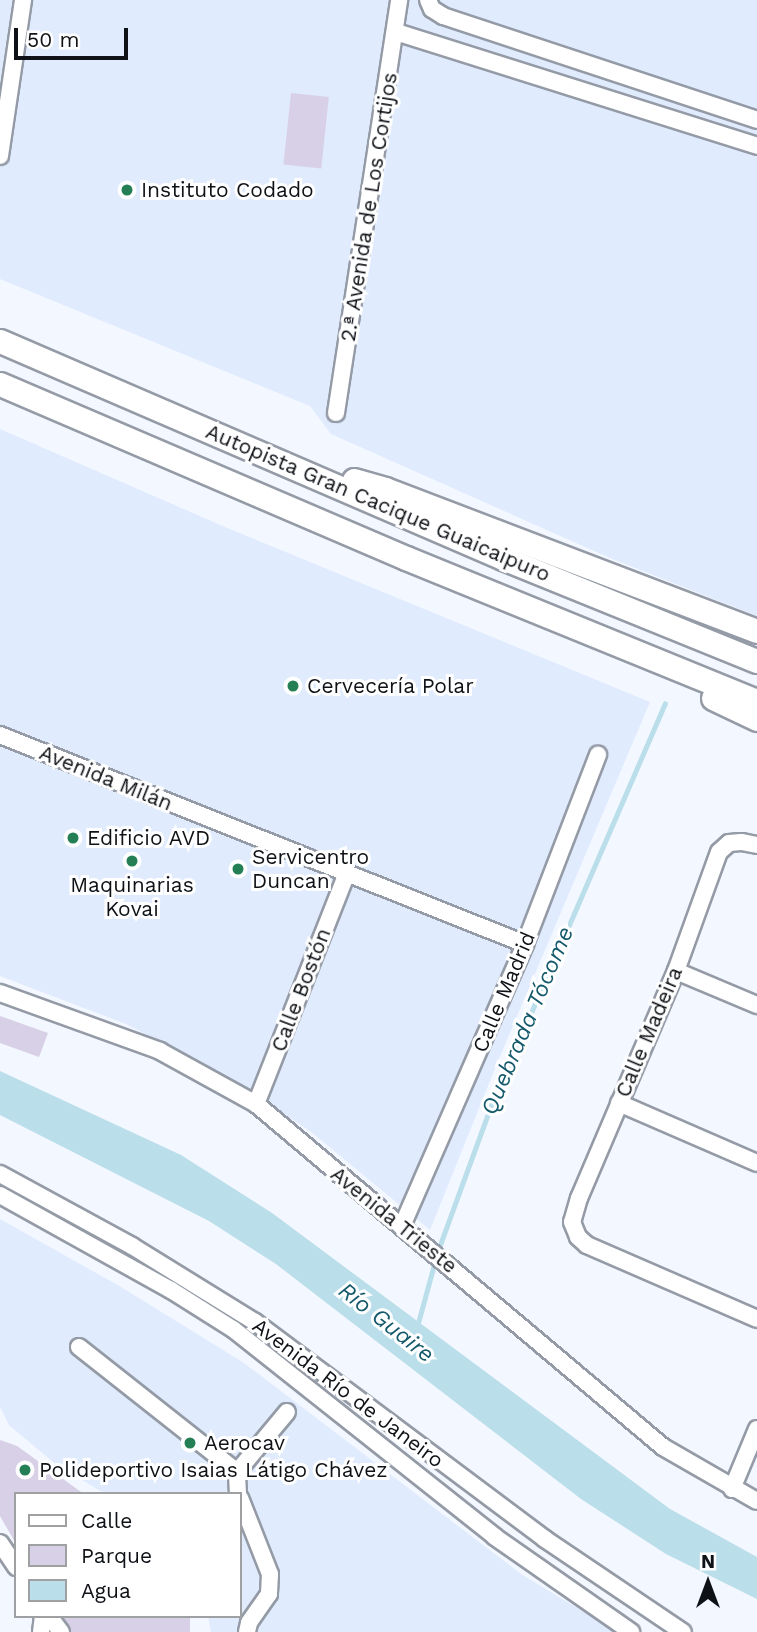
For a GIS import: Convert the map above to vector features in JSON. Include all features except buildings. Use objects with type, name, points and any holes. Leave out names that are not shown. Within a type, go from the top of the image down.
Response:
[{"type":"highway","name":"Autopista Gran Cacique Guaicaipuro","points":[[0,341],[259,454],[757,662]]},
{"type":"highway","name":"Autopista Gran Cacique Guaicaipuro","points":[[0,384],[406,558],[670,663],[757,701]]},
{"type":"highway","points":[[259,454],[385,489],[757,631]]},
{"type":"highway","points":[[670,663],[697,690],[757,719]]},
{"type":"street","points":[[0,80],[13,0]]},
{"type":"street","points":[[0,156],[23,0]]},
{"type":"street","name":"2.ª Avenida de Los Cortijos","points":[[336,413],[399,0]]},
{"type":"street","points":[[428,0],[432,9],[443,16],[757,120]]},
{"type":"street","points":[[396,32],[757,146]]},
{"type":"street","name":"Avenida Milán","points":[[0,735],[525,944]]},
{"type":"street","name":"Calle Madrid","points":[[402,1226],[525,944],[598,755]]},
{"type":"street","name":"Calle Madeira","points":[[756,845],[730,844],[719,852],[676,971],[573,1214],[575,1230],[587,1245],[757,1319]]},
{"type":"street","name":"Calle Bostón","points":[[256,1104],[346,875]]},
{"type":"street","points":[[676,971],[757,1005]]},
{"type":"street","name":"Avenida Trieste","points":[[0,993],[160,1051],[256,1104],[663,1447],[757,1502]]},
{"type":"street","points":[[619,1103],[757,1163]]},
{"type":"street","name":"Avenida Río de Janeiro","points":[[0,1174],[132,1246],[256,1322],[545,1539],[683,1632]]},
{"type":"street","name":"Avenida Río de Janeiro","points":[[0,1195],[171,1290],[233,1329],[495,1537],[631,1632]]},
{"type":"street","points":[[79,1347],[237,1472]]},
{"type":"street","points":[[239,1492],[237,1472],[287,1412]]},
{"type":"street","points":[[732,1489],[757,1429]]},
{"type":"street","points":[[242,1504],[270,1574],[268,1594],[247,1632]]},
{"type":"street","points":[[0,1543],[14,1564]]},
{"type":"shaded area","points":[[0,0],[757,0],[757,616],[610,558],[331,434],[310,406],[0,279]]},
{"type":"shaded area","points":[[0,429],[225,527],[650,702],[498,1061],[430,1230],[310,1131],[230,1078],[126,1024],[0,976]]},
{"type":"shaded area","name":"Aerocav","points":[[0,1219],[121,1287],[244,1363],[521,1574],[617,1632],[211,1632],[208,1618],[242,1618],[242,1492],[100,1491],[52,1461],[9,1425],[0,1407]]},
{"type":"green space","points":[[291,93],[329,97],[321,169],[283,165]]},
{"type":"green space","points":[[0,1016],[48,1033],[39,1057],[0,1043]]},
{"type":"green space","name":"Polideportivo Isaias Látigo Chávez","points":[[0,1440],[17,1446],[81,1492],[14,1492],[14,1540],[0,1516]]},
{"type":"green space","points":[[64,1618],[190,1618],[190,1632],[64,1632]]},
{"type":"water","name":"Río Guaire","points":[[0,1071],[181,1155],[272,1213],[670,1509],[757,1557],[757,1599],[666,1554],[581,1499],[276,1264],[209,1221],[0,1115]]},
{"type":"waterway","name":"Quebrada Tócome","points":[[437,1253],[492,1103],[665,704]]},
{"type":"waterway","name":"Quebrada Tócome","points":[[418,1323],[435,1261]]},
{"type":"place","name":"Instituto Codado","points":[[127,190]]},
{"type":"place","name":"Cervecería Polar","points":[[293,686]]},
{"type":"place","name":"Edificio AVD","points":[[73,838]]},
{"type":"place","name":"Maquinarias Kovai","points":[[132,861]]},
{"type":"place","name":"Servicentro Duncan","points":[[238,869]]},
{"type":"place","name":"Aerocav","points":[[190,1443]]},
{"type":"place","name":"Polideportivo Isaias Látigo Chávez","points":[[25,1470]]}]
